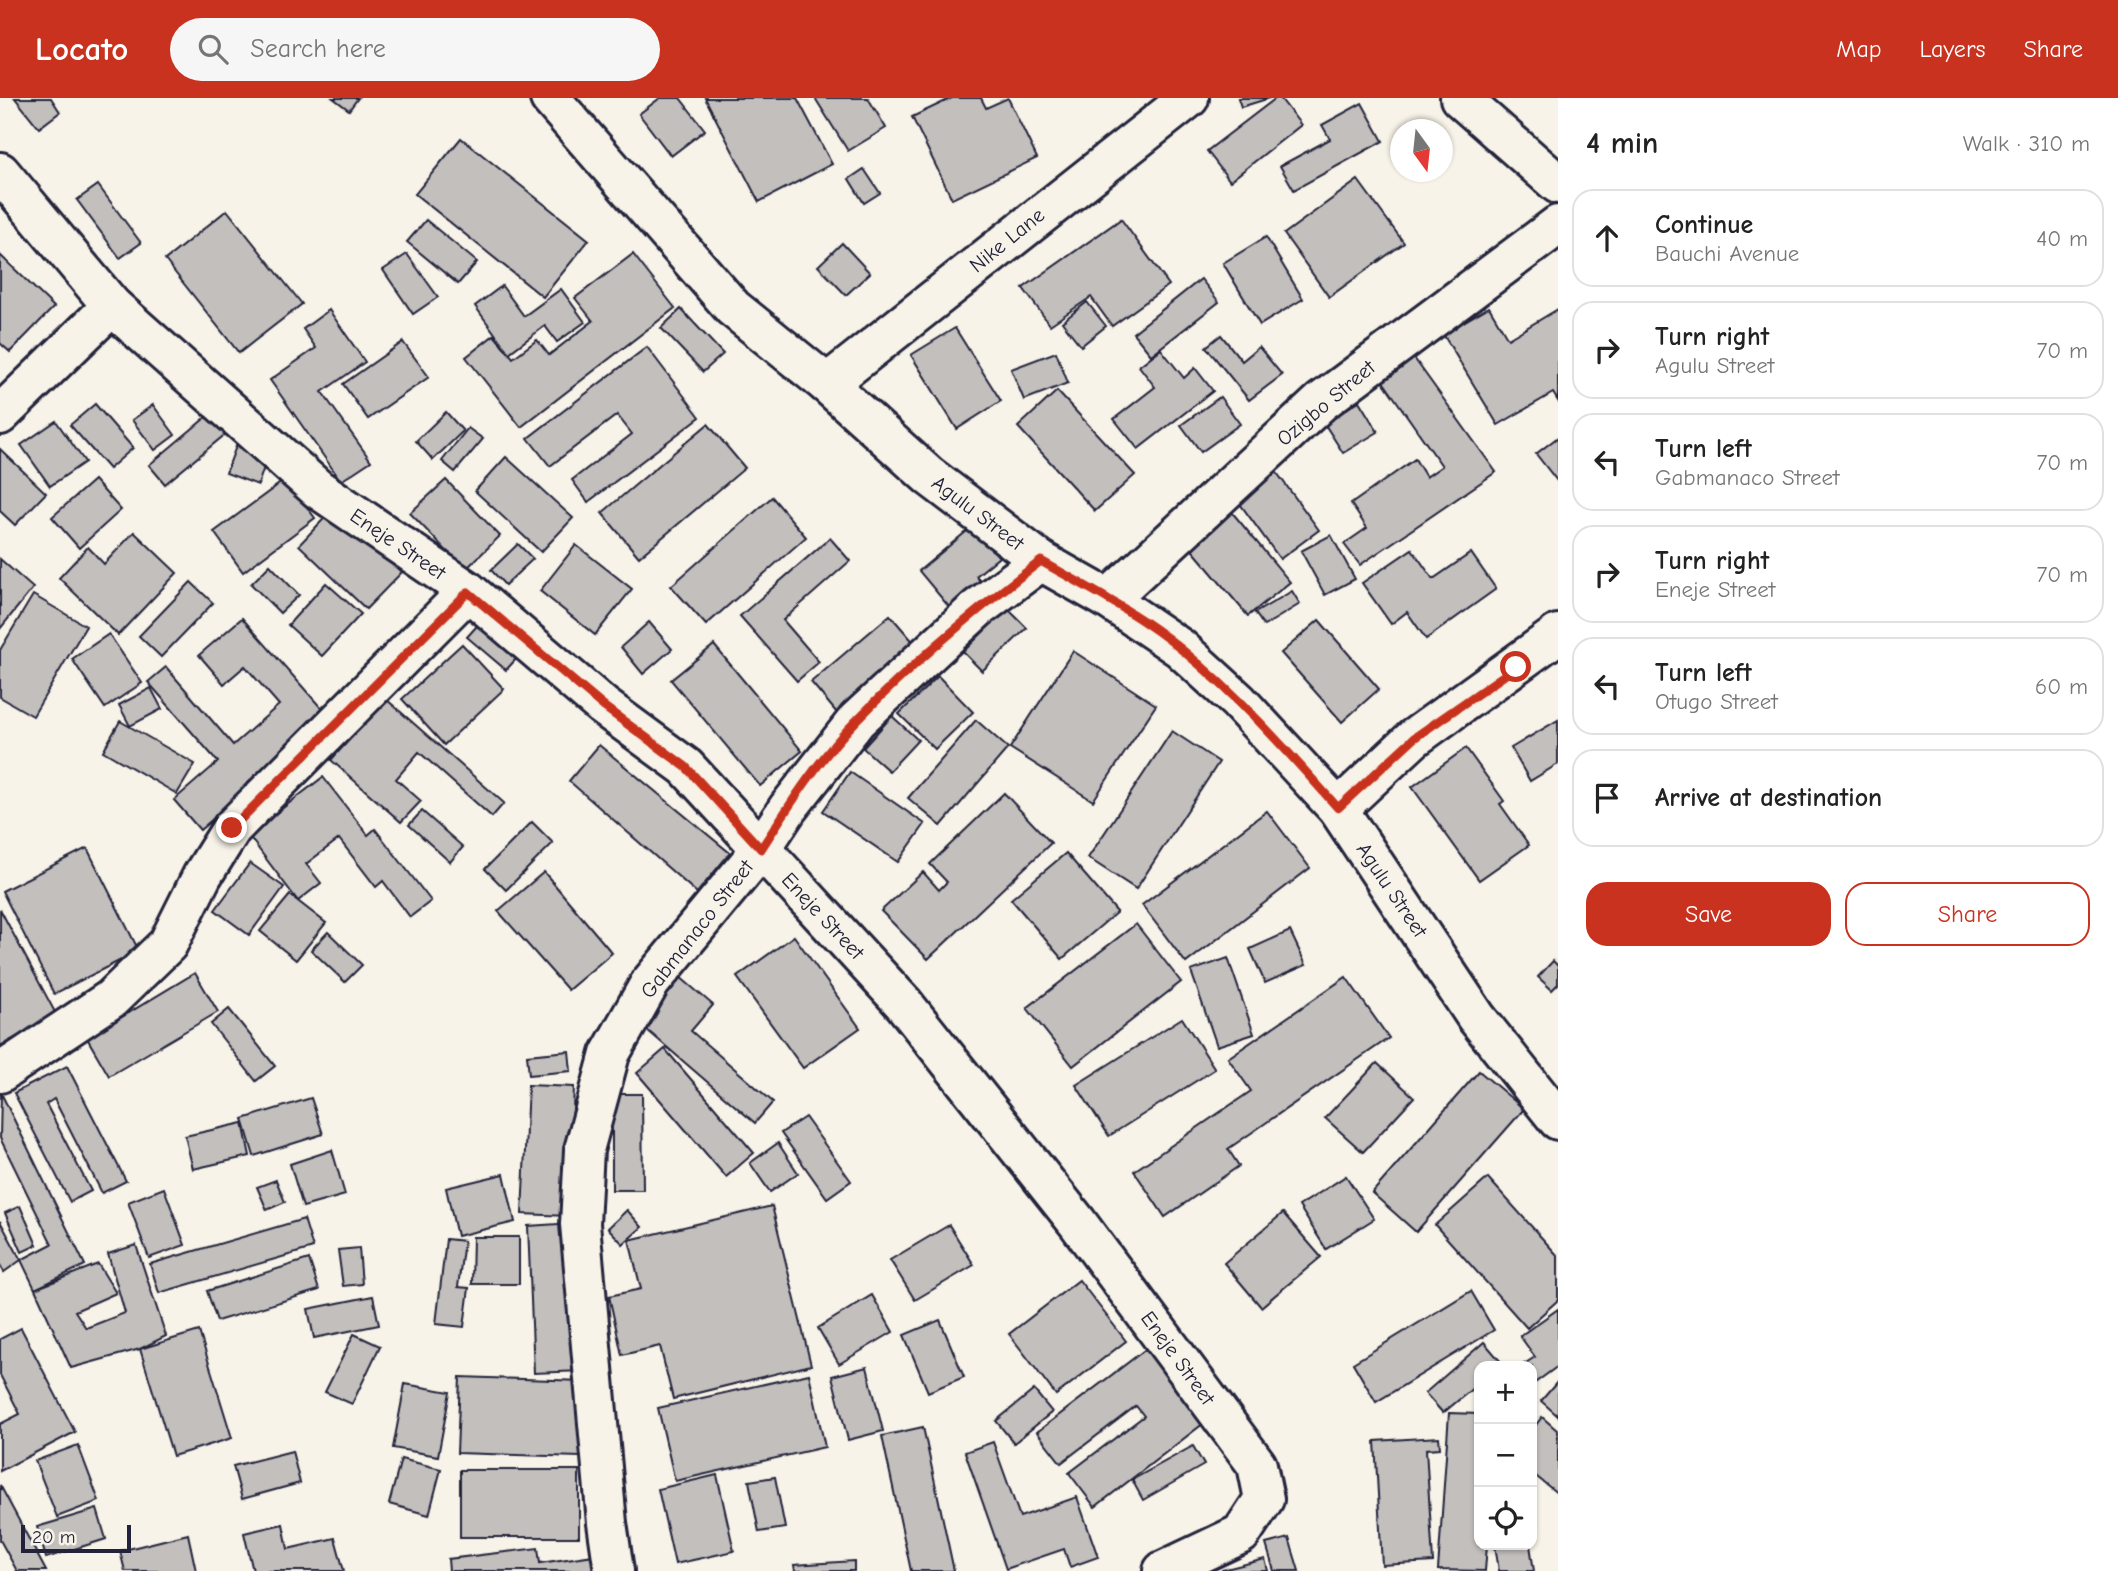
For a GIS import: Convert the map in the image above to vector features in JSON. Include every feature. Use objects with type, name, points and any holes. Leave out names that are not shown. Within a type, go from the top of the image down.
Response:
[{"type":"street","name":"Agulu Street","points":[[550,98],[733,308],[827,384],[929,475],[1041,561],[1108,599],[1180,648],[1238,701],[1338,808],[1476,1017],[1551,1099]]},
{"type":"street","name":"Nike Lane","points":[[827,384],[1189,98]]},
{"type":"street","points":[[1460,98],[1558,184]]},
{"type":"street","name":"Eneje Street","points":[[0,172],[112,306],[318,489],[468,592],[603,706],[686,767],[913,1015],[1077,1222],[1257,1465],[1264,1499],[1241,1534],[1163,1571]]},
{"type":"street","name":"Ozigbo Street","points":[[1108,599],[1321,402],[1558,225]]},
{"type":"street","points":[[0,415],[112,306]]},
{"type":"street","name":"Gabmanaco Street","points":[[614,1571],[607,1523],[580,1224],[584,1150],[610,1054],[650,984],[761,849],[788,808],[856,720],[978,608],[1041,561]]},
{"type":"street","points":[[0,1073],[111,999],[168,944],[202,876],[232,828],[468,592]]},
{"type":"street","points":[[1338,808],[1414,738],[1558,634]]},
{"type":"building","points":[[15,98],[51,98],[60,112],[39,128]]},
{"type":"building","points":[[333,98],[358,98],[349,110]]},
{"type":"building","points":[[660,98],[680,98],[705,130],[671,156],[639,114]]},
{"type":"building","points":[[705,98],[797,98],[832,164],[759,202]]},
{"type":"building","points":[[815,98],[868,98],[886,128],[848,151]]},
{"type":"building","points":[[952,98],[981,98],[986,108],[1008,98],[1037,158],[952,199],[912,117]]},
{"type":"building","points":[[1238,98],[1270,98],[1241,107]]},
{"type":"building","points":[[1276,98],[1280,98],[1301,125],[1230,181],[1207,151]]},
{"type":"building","points":[[1362,103],[1383,141],[1294,190],[1280,166],[1330,139],[1322,125]]},
{"type":"building","points":[[461,138],[589,240],[543,297],[415,194]]},
{"type":"building","points":[[864,169],[880,193],[864,203],[849,179]]},
{"type":"building","points":[[1358,180],[1404,243],[1329,297],[1284,234]]},
{"type":"building","points":[[98,185],[141,243],[120,258],[77,200]]},
{"type":"building","points":[[227,210],[302,304],[239,353],[165,260]]},
{"type":"building","points":[[1121,219],[1169,285],[1112,326],[1091,297],[1050,325],[1023,288]]},
{"type":"building","points":[[426,220],[477,262],[458,284],[407,242]]},
{"type":"building","points":[[1266,237],[1303,299],[1260,325],[1223,263]]},
{"type":"building","points":[[842,243],[870,273],[846,295],[818,266]]},
{"type":"building","points":[[407,254],[438,297],[413,314],[383,270]]},
{"type":"building","points":[[633,254],[675,308],[521,427],[466,357],[494,335],[513,358],[537,340],[549,355],[593,321],[575,298]]},
{"type":"building","points":[[0,255],[54,307],[10,352],[0,343]]},
{"type":"building","points":[[1201,279],[1219,302],[1151,355],[1133,333]]},
{"type":"building","points":[[502,286],[524,316],[561,289],[585,322],[557,342],[545,326],[509,353],[475,306]]},
{"type":"building","points":[[1087,302],[1106,326],[1081,346],[1062,322]]},
{"type":"building","points":[[1489,307],[1508,339],[1558,309],[1558,401],[1553,393],[1498,425],[1443,334]]},
{"type":"building","points":[[681,309],[723,354],[703,372],[661,328]]},
{"type":"building","points":[[329,310],[365,362],[322,392],[371,461],[341,481],[270,380],[316,348],[303,329]]},
{"type":"building","points":[[955,328],[1001,401],[957,429],[911,355]]},
{"type":"building","points":[[1221,335],[1242,361],[1259,347],[1282,375],[1249,400],[1206,347]]},
{"type":"building","points":[[403,342],[429,377],[368,419],[343,384]]},
{"type":"building","points":[[647,347],[700,417],[588,502],[572,480],[632,434],[617,415],[550,466],[528,438]]},
{"type":"building","points":[[1161,349],[1184,378],[1195,368],[1213,391],[1138,449],[1114,419],[1155,387],[1139,366]]},
{"type":"building","points":[[1056,352],[1068,383],[1024,400],[1011,369]]},
{"type":"building","points":[[1414,358],[1496,472],[1360,565],[1344,544],[1367,528],[1351,504],[1415,459],[1426,477],[1442,466],[1382,380]]},
{"type":"building","points":[[1057,391],[1135,475],[1095,511],[1018,427]]},
{"type":"building","points":[[1220,397],[1240,424],[1201,452],[1181,425]]},
{"type":"building","points":[[1359,401],[1378,432],[1343,453],[1324,423]]},
{"type":"building","points":[[223,403],[239,423],[165,484],[149,465]]},
{"type":"building","points":[[95,404],[133,448],[109,469],[70,425]]},
{"type":"building","points":[[153,405],[175,435],[155,450],[132,420]]},
{"type":"building","points":[[446,412],[463,431],[433,460],[416,441]]},
{"type":"building","points":[[56,421],[85,462],[50,486],[21,445]]},
{"type":"building","points":[[708,424],[745,468],[639,557],[602,513]]},
{"type":"building","points":[[468,428],[483,439],[455,472],[442,461]]},
{"type":"building","points":[[1558,437],[1558,482],[1536,454]]},
{"type":"building","points":[[238,441],[269,452],[258,485],[226,473]]},
{"type":"building","points":[[0,449],[46,493],[15,525],[0,511]]},
{"type":"building","points":[[506,457],[573,518],[541,552],[475,491]]},
{"type":"building","points":[[1269,462],[1319,530],[1280,559],[1230,490]]},
{"type":"building","points":[[286,479],[315,518],[243,572],[214,532]]},
{"type":"building","points":[[94,480],[121,510],[79,548],[52,517]]},
{"type":"building","points":[[446,480],[500,536],[465,570],[410,513]]},
{"type":"building","points":[[772,497],[806,537],[706,625],[671,586]]},
{"type":"building","points":[[337,505],[405,569],[366,609],[299,545]]},
{"type":"building","points":[[1231,511],[1290,582],[1248,616],[1189,546]]},
{"type":"building","points":[[973,526],[999,557],[976,576],[985,587],[954,613],[919,571]]},
{"type":"building","points":[[134,532],[177,573],[118,635],[59,578],[88,547],[104,564]]},
{"type":"building","points":[[1331,535],[1355,579],[1325,595],[1301,551]]},
{"type":"building","points":[[830,538],[850,561],[783,620],[819,662],[797,681],[740,616]]},
{"type":"building","points":[[518,544],[533,559],[505,585],[491,570]]},
{"type":"building","points":[[576,545],[632,589],[595,635],[540,591]]},
{"type":"building","points":[[1412,549],[1433,579],[1471,553],[1496,589],[1426,639],[1407,612],[1391,624],[1362,583]]},
{"type":"building","points":[[0,559],[33,588],[0,629]]},
{"type":"building","points":[[270,565],[299,595],[280,613],[251,584]]},
{"type":"building","points":[[191,582],[213,603],[161,657],[139,636]]},
{"type":"building","points":[[326,583],[361,614],[322,656],[288,625]]},
{"type":"building","points":[[1292,591],[1300,604],[1264,626],[1255,613]]},
{"type":"building","points":[[33,595],[86,626],[33,716],[0,697],[0,650]]},
{"type":"building","points":[[1007,608],[1027,628],[982,671],[963,652]]},
{"type":"building","points":[[890,615],[922,652],[842,719],[811,682]]},
{"type":"building","points":[[485,617],[513,641],[506,649],[517,658],[506,670],[467,637]]},
{"type":"building","points":[[242,618],[330,718],[200,830],[174,800],[218,762],[148,682],[166,667],[233,745],[279,705],[245,666],[224,684],[199,655]]},
{"type":"building","points":[[1319,620],[1379,689],[1342,722],[1281,653]]},
{"type":"building","points":[[649,622],[672,649],[643,674],[621,647]]},
{"type":"building","points":[[109,634],[142,683],[105,708],[72,659]]},
{"type":"building","points":[[462,644],[504,689],[444,745],[402,699]]},
{"type":"building","points":[[714,645],[802,751],[760,786],[671,680]]},
{"type":"building","points":[[1073,651],[1156,705],[1093,801],[1010,748]]},
{"type":"building","points":[[938,676],[973,712],[935,749],[899,714]]},
{"type":"building","points":[[151,688],[162,709],[130,726],[119,705]]},
{"type":"building","points":[[386,699],[504,803],[492,817],[419,752],[396,779],[421,801],[401,822],[331,760]]},
{"type":"building","points":[[892,716],[918,740],[889,771],[863,748]]},
{"type":"building","points":[[976,720],[1008,748],[941,826],[908,798]]},
{"type":"building","points":[[1558,720],[1558,764],[1530,781],[1511,748]]},
{"type":"building","points":[[120,721],[195,764],[177,794],[103,751]]},
{"type":"building","points":[[1172,731],[1219,762],[1136,889],[1088,858]]},
{"type":"building","points":[[599,745],[730,853],[697,893],[569,781]]},
{"type":"building","points":[[1466,748],[1504,801],[1500,804],[1529,845],[1479,880],[1412,787]]},
{"type":"building","points":[[850,772],[925,824],[898,862],[823,811]]},
{"type":"building","points":[[323,777],[368,835],[375,829],[431,901],[410,917],[383,881],[376,887],[339,839],[306,864],[321,883],[298,901],[248,835]]},
{"type":"building","points":[[1004,793],[1051,843],[928,959],[881,911],[923,872],[939,890],[947,882],[930,864]]},
{"type":"building","points":[[422,811],[463,847],[450,862],[409,825]]},
{"type":"building","points":[[1267,811],[1310,868],[1186,963],[1142,905]]},
{"type":"building","points":[[532,822],[553,843],[506,890],[485,869]]},
{"type":"building","points":[[87,848],[139,951],[54,994],[2,891]]},
{"type":"building","points":[[1066,853],[1117,912],[1062,959],[1011,899]]},
{"type":"building","points":[[250,863],[284,887],[249,935],[215,910]]},
{"type":"building","points":[[544,872],[612,953],[568,990],[498,911]]},
{"type":"building","points":[[290,895],[326,923],[296,960],[260,931]]},
{"type":"building","points":[[0,909],[57,1016],[0,1046]]},
{"type":"building","points":[[1136,924],[1181,982],[1073,1066],[1027,1008]]},
{"type":"building","points":[[1290,931],[1306,965],[1265,983],[1250,949]]},
{"type":"building","points":[[328,932],[362,965],[345,982],[311,950]]},
{"type":"building","points":[[794,936],[860,1028],[803,1068],[737,977]]},
{"type":"building","points":[[1228,958],[1254,1034],[1217,1046],[1191,971]]},
{"type":"building","points":[[1553,961],[1558,966],[1558,984],[1552,990],[1538,977]]},
{"type":"building","points":[[673,971],[713,1005],[691,1031],[773,1102],[755,1123],[633,1018]]},
{"type":"building","points":[[195,973],[218,1012],[109,1076],[87,1038]]},
{"type":"building","points":[[1346,977],[1389,1038],[1228,1149],[1239,1166],[1165,1217],[1134,1171],[1251,1091],[1228,1058]]},
{"type":"building","points":[[229,1009],[275,1066],[256,1081],[211,1024]]},
{"type":"building","points":[[1182,1018],[1215,1069],[1109,1136],[1076,1085]]},
{"type":"building","points":[[665,1049],[754,1153],[726,1177],[637,1073]]},
{"type":"building","points":[[569,1051],[571,1071],[529,1075],[527,1055]]},
{"type":"building","points":[[1377,1063],[1414,1097],[1363,1152],[1325,1118]]},
{"type":"building","points":[[67,1066],[126,1181],[102,1193],[54,1099],[46,1104],[91,1191],[70,1202],[14,1093]]},
{"type":"building","points":[[1479,1071],[1524,1109],[1416,1232],[1372,1193]]},
{"type":"building","points":[[528,1085],[574,1087],[568,1216],[522,1214]]},
{"type":"building","points":[[1,1093],[85,1265],[35,1289],[21,1260],[52,1244],[0,1138]]},
{"type":"building","points":[[612,1094],[642,1094],[643,1190],[612,1190]]},
{"type":"building","points":[[311,1098],[323,1134],[254,1156],[243,1119]]},
{"type":"building","points":[[805,1117],[851,1181],[827,1198],[781,1133]]},
{"type":"building","points":[[243,1123],[250,1156],[193,1169],[185,1136]]},
{"type":"building","points":[[778,1143],[798,1173],[770,1192],[750,1163]]},
{"type":"building","points":[[332,1150],[345,1195],[303,1207],[290,1164]]},
{"type":"building","points":[[504,1174],[515,1222],[457,1236],[446,1188]]},
{"type":"building","points":[[1346,1176],[1374,1219],[1326,1249],[1299,1206]]},
{"type":"building","points":[[1488,1178],[1558,1256],[1558,1300],[1527,1328],[1435,1225]]},
{"type":"building","points":[[276,1180],[285,1202],[267,1210],[257,1187]]},
{"type":"building","points":[[164,1188],[185,1245],[149,1258],[128,1202]]},
{"type":"building","points":[[20,1206],[37,1245],[22,1252],[5,1213]]},
{"type":"building","points":[[772,1206],[811,1365],[673,1399],[660,1346],[622,1355],[609,1296],[641,1289],[629,1240]]},
{"type":"building","points":[[627,1210],[642,1227],[623,1244],[608,1228]]},
{"type":"building","points":[[1283,1213],[1321,1257],[1261,1307],[1224,1263]]},
{"type":"building","points":[[304,1219],[313,1248],[159,1293],[150,1264]]},
{"type":"building","points":[[0,1221],[21,1260],[4,1272],[0,1265]]},
{"type":"building","points":[[574,1223],[581,1371],[534,1373],[528,1226]]},
{"type":"building","points":[[949,1225],[974,1265],[915,1300],[890,1260]]},
{"type":"building","points":[[473,1237],[519,1237],[519,1284],[472,1284]]},
{"type":"building","points":[[446,1239],[464,1241],[458,1287],[469,1288],[464,1327],[436,1324]]},
{"type":"building","points":[[136,1245],[166,1336],[140,1349],[71,1368],[35,1289],[98,1264],[116,1293],[75,1311],[86,1328],[125,1313],[108,1254]]},
{"type":"building","points":[[359,1248],[362,1284],[343,1286],[338,1250]]},
{"type":"building","points":[[309,1259],[319,1290],[217,1321],[207,1291]]},
{"type":"building","points":[[1079,1280],[1126,1341],[1056,1395],[1009,1334]]},
{"type":"building","points":[[1471,1291],[1494,1330],[1376,1402],[1353,1363]]},
{"type":"building","points":[[872,1295],[893,1332],[839,1364],[818,1328]]},
{"type":"building","points":[[373,1296],[379,1325],[314,1338],[308,1309]]},
{"type":"building","points":[[1558,1309],[1558,1366],[1537,1381],[1537,1361],[1529,1361],[1535,1357],[1520,1336]]},
{"type":"building","points":[[940,1320],[964,1377],[928,1392],[904,1335]]},
{"type":"building","points":[[21,1328],[75,1432],[0,1471],[0,1424],[20,1414],[0,1375],[0,1339]]},
{"type":"building","points":[[199,1331],[232,1438],[173,1456],[140,1349]]},
{"type":"building","points":[[354,1334],[380,1346],[352,1404],[325,1392]]},
{"type":"building","points":[[1159,1339],[1217,1413],[1095,1507],[1069,1473],[1144,1416],[1136,1406],[1061,1463],[1037,1432]]},
{"type":"building","points":[[1484,1342],[1500,1361],[1474,1361],[1474,1387],[1443,1413],[1425,1393]]},
{"type":"building","points":[[867,1367],[883,1431],[848,1440],[832,1376]]},
{"type":"building","points":[[809,1374],[825,1447],[675,1481],[658,1408]]},
{"type":"building","points":[[460,1377],[583,1381],[580,1457],[457,1453]]},
{"type":"building","points":[[1558,1381],[1558,1416],[1541,1401]]},
{"type":"building","points":[[405,1384],[450,1392],[438,1456],[393,1448]]},
{"type":"building","points":[[1034,1390],[1052,1412],[1014,1443],[996,1421]]},
{"type":"building","points":[[1449,1413],[1474,1414],[1474,1550],[1487,1550],[1485,1571],[1438,1570]]},
{"type":"building","points":[[1542,1417],[1558,1431],[1558,1494],[1537,1477],[1537,1424]]},
{"type":"building","points":[[923,1427],[954,1571],[911,1571],[882,1436]]},
{"type":"building","points":[[1439,1437],[1440,1448],[1426,1449],[1433,1562],[1382,1565],[1375,1441]]},
{"type":"building","points":[[993,1442],[1020,1517],[1077,1497],[1098,1557],[1070,1567],[1064,1549],[1006,1569],[965,1452]]},
{"type":"building","points":[[78,1445],[99,1501],[57,1517],[35,1461]]},
{"type":"building","points":[[1193,1446],[1204,1465],[1143,1500],[1132,1480]]},
{"type":"building","points":[[292,1451],[300,1483],[242,1499],[233,1466]]},
{"type":"building","points":[[401,1459],[441,1469],[429,1515],[389,1504]]},
{"type":"building","points":[[460,1470],[579,1470],[579,1537],[460,1537]]},
{"type":"building","points":[[717,1475],[734,1551],[675,1564],[658,1489]]},
{"type":"building","points":[[775,1477],[785,1528],[759,1532],[749,1481]]},
{"type":"building","points":[[0,1485],[46,1571],[17,1571],[0,1540]]},
{"type":"building","points":[[97,1509],[106,1539],[46,1558],[37,1527]]},
{"type":"building","points":[[283,1524],[288,1549],[335,1538],[344,1571],[253,1571],[244,1533]]},
{"type":"building","points":[[188,1534],[196,1571],[125,1571],[120,1551]]},
{"type":"building","points":[[1289,1538],[1299,1571],[1274,1571],[1266,1544]]},
{"type":"building","points":[[538,1548],[540,1563],[607,1553],[609,1571],[449,1571],[448,1559]]},
{"type":"building","points":[[1496,1550],[1531,1550],[1534,1571],[1499,1571]]},
{"type":"building","points":[[1265,1559],[1268,1571],[1222,1571],[1222,1570]]},
{"type":"building","points":[[854,1561],[854,1571],[795,1571],[794,1565]]},
{"type":"route","points":[[232,828],[468,592],[603,706],[686,767],[761,849],[788,808],[856,720],[978,608],[1041,561],[1108,599],[1180,648],[1238,701],[1338,808],[1414,738],[1516,667]]}]
